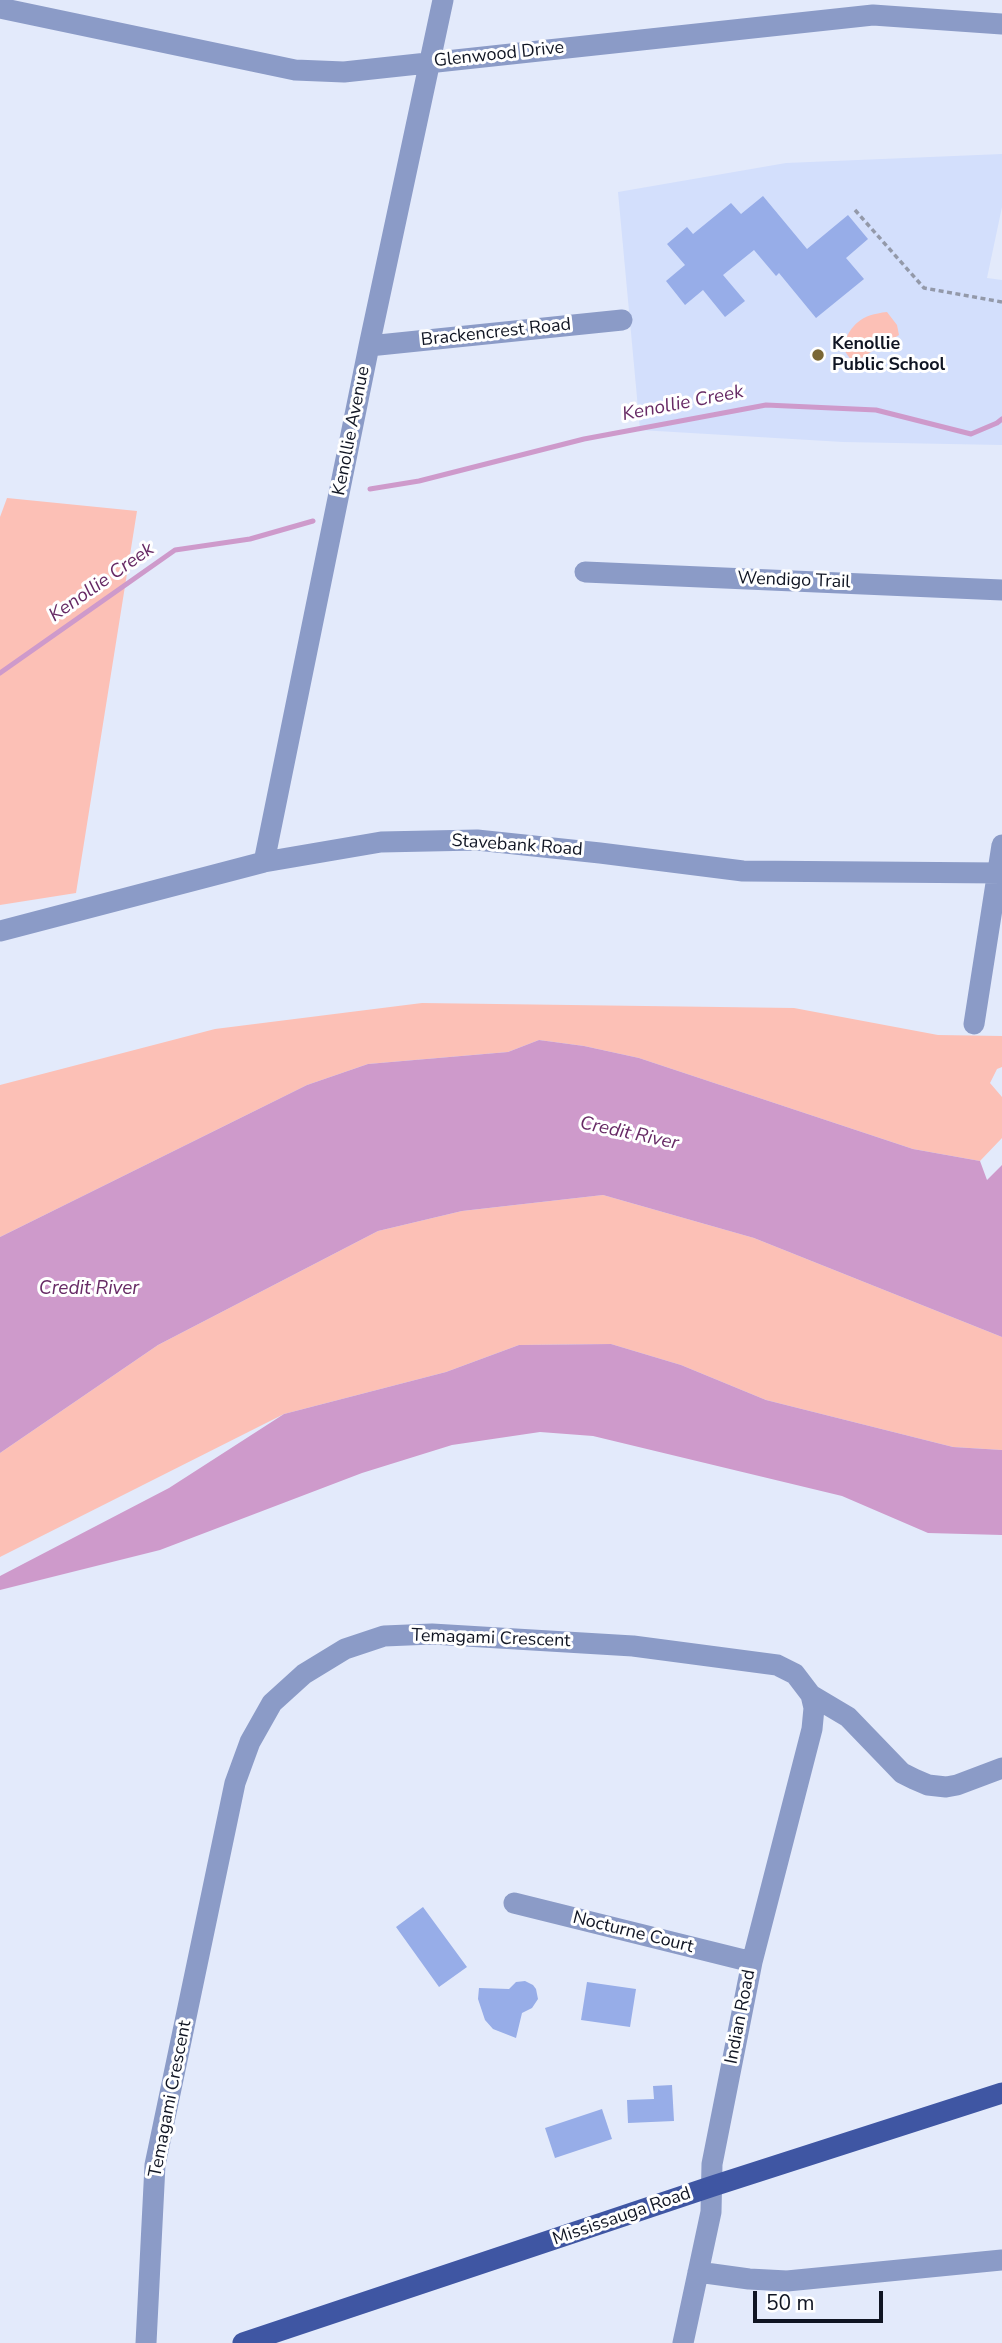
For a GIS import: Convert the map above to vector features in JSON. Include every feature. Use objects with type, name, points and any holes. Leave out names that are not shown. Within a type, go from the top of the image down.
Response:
[{"type":"main road","name":"Mississauga Road","points":[[243,2343],[1002,2093]]},
{"type":"street","name":"Kenollie Avenue","points":[[264,862],[369,346],[443,0]]},
{"type":"street","name":"Glenwood Drive","points":[[0,8],[295,70],[344,72],[873,15],[1002,24]]},
{"type":"street","name":"Brackencrest Road","points":[[369,346],[622,320]]},
{"type":"street","name":"Wendigo Trail","points":[[585,572],[1002,590]]},
{"type":"street","name":"Stavebank Road","points":[[0,931],[264,862],[382,842],[477,840],[743,872],[999,873]]},
{"type":"street","points":[[974,1024],[1002,845]]},
{"type":"street","name":"Temagami Crescent","points":[[146,2343],[155,2165],[235,1783],[250,1742],[272,1703],[304,1674],[345,1649],[384,1636],[432,1634],[633,1646],[777,1665],[795,1674],[811,1695],[848,1717],[902,1773],[928,1785],[957,1785],[1002,1768]]},
{"type":"street","name":"Indian Road","points":[[683,2343],[710,2212],[712,2164],[751,1962],[812,1729],[814,1708],[811,1695]]},
{"type":"street","name":"Nocturne Court","points":[[514,1903],[751,1962]]},
{"type":"street","points":[[698,2272],[787,2281],[1002,2260]]},
{"type":"path","points":[[855,210],[915,281],[924,288],[1002,302]]},
{"type":"shaded area","name":"Kenollie Public School","points":[[1002,154],[1002,207],[987,278],[1002,280],[1002,445],[843,442],[640,430],[618,192],[786,163]]},
{"type":"shaded area","points":[[887,312],[897,325],[899,335],[853,363],[842,347],[854,326],[870,315]]},
{"type":"shaded area","points":[[7,498],[137,511],[76,893],[0,905],[0,517]]},
{"type":"shaded area","points":[[422,1003],[794,1008],[938,1035],[1002,1036],[1002,1067],[997,1069],[990,1083],[1002,1097],[1002,1138],[980,1161],[913,1149],[639,1058],[539,1040],[508,1052],[368,1064],[307,1085],[0,1237],[0,1085],[215,1029]]},
{"type":"shaded area","points":[[603,1195],[754,1238],[1002,1337],[1002,1450],[953,1447],[766,1400],[681,1365],[611,1344],[519,1345],[446,1372],[284,1414],[0,1557],[0,1453],[158,1345],[378,1231],[462,1211]]},
{"type":"water","name":"Credit River","points":[[539,1040],[639,1058],[913,1149],[980,1161],[987,1180],[1002,1165],[1002,1337],[754,1238],[603,1195],[462,1211],[378,1231],[158,1345],[0,1453],[0,1237],[307,1085],[368,1064],[508,1052]]},
{"type":"water","points":[[611,1344],[681,1365],[766,1400],[953,1447],[1002,1450],[1002,1535],[928,1533],[842,1496],[593,1436],[540,1432],[452,1445],[362,1473],[160,1550],[0,1590],[0,1576],[169,1488],[284,1414],[446,1372],[519,1345]]},
{"type":"building","points":[[763,196],[807,249],[848,215],[868,239],[846,258],[864,279],[816,318],[779,273],[776,276],[754,250],[723,275],[745,301],[725,317],[703,290],[685,305],[666,281],[685,265],[667,244],[687,227],[693,234],[731,203],[741,214]]},
{"type":"building","points":[[423,1907],[467,1967],[439,1987],[396,1927]]},
{"type":"building","points":[[525,1981],[536,1989],[538,1999],[532,2008],[522,2013],[516,2038],[493,2029],[485,2020],[478,1999],[479,1988],[509,1989],[516,1982]]},
{"type":"building","points":[[587,1982],[636,1989],[630,2027],[581,2020]]},
{"type":"building","points":[[672,2085],[674,2121],[628,2123],[627,2100],[654,2099],[653,2086]]},
{"type":"building","points":[[602,2109],[612,2139],[555,2158],[545,2128]]},
{"type":"waterway","name":"Kenollie Creek","points":[[370,489],[419,481],[584,439],[766,405],[876,410],[971,434],[1002,419]]},
{"type":"waterway","name":"Kenollie Creek","points":[[0,673],[175,550],[250,539],[313,521]]},
{"type":"place","name":"Kenollie Public School","points":[[818,355]]}]
